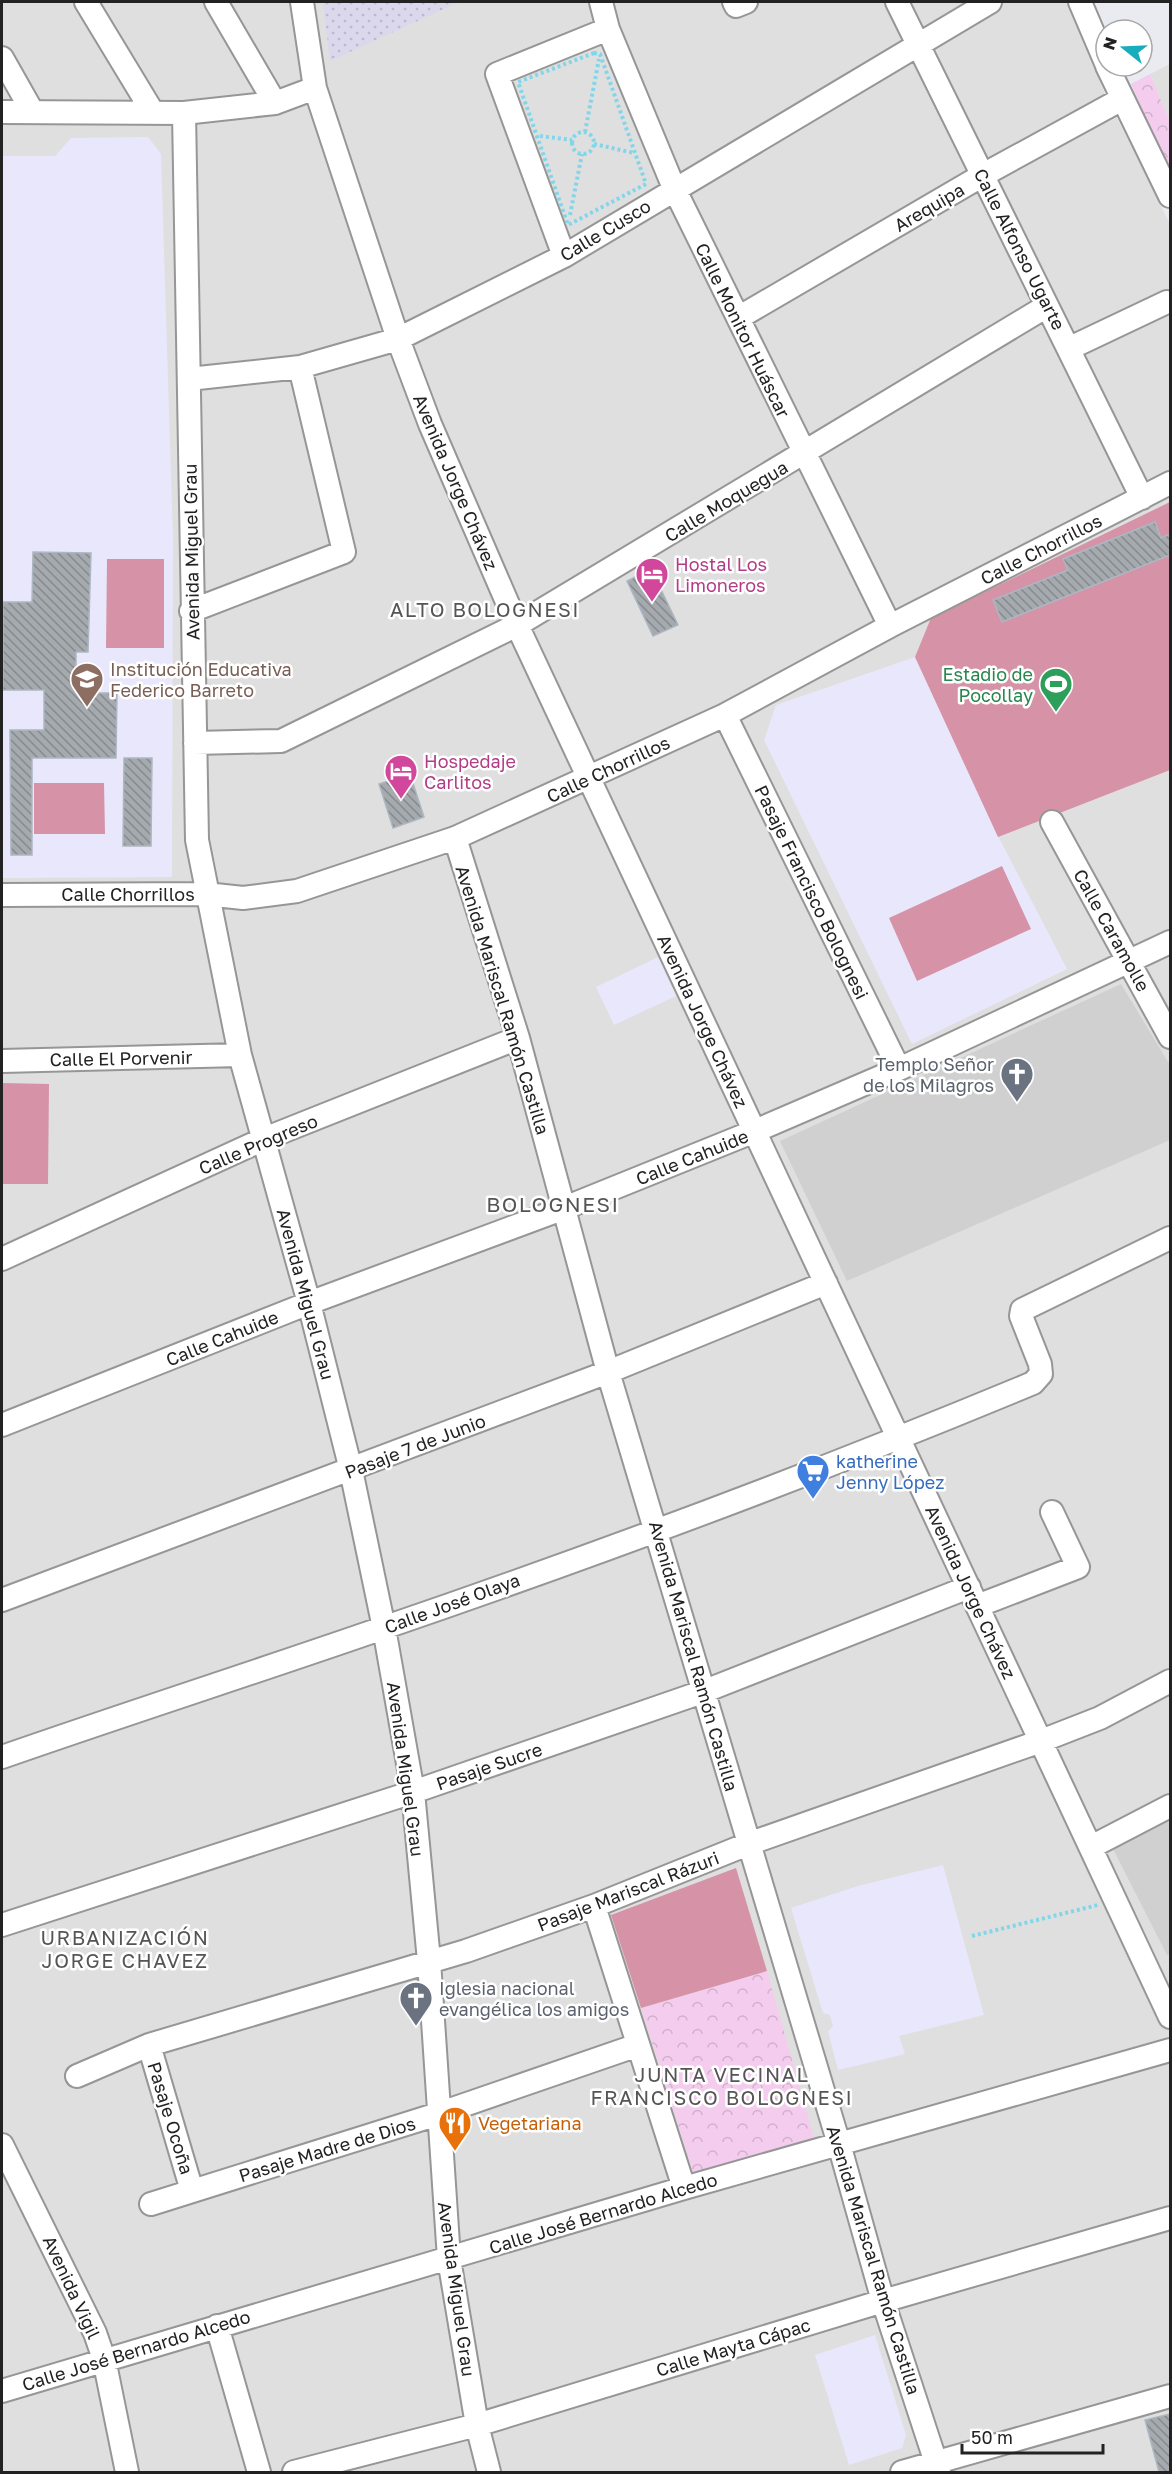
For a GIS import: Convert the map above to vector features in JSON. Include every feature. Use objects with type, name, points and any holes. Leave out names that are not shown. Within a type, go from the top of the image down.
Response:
[{"type":"street","points":[[86,2],[152,111]]},
{"type":"street","points":[[216,2],[275,103]]},
{"type":"street","name":"Avenida Jorge Chávez","points":[[302,2],[315,88],[398,339],[430,424],[517,625],[1170,2017]]},
{"type":"street","name":"Calle Monitor Huáscar","points":[[601,2],[608,29],[674,188],[890,626]]},
{"type":"street","points":[[734,2],[736,6],[746,2]]},
{"type":"street","name":"Calle Alfonso Ugarte","points":[[897,2],[1070,348],[1142,498]]},
{"type":"street","name":"Calle Cusco","points":[[189,379],[300,367],[398,339],[564,256],[917,43],[990,2]]},
{"type":"street","points":[[1080,2],[1094,34]]},
{"type":"street","points":[[564,256],[497,74],[608,29]]},
{"type":"street","points":[[2,58],[32,111]]},
{"type":"street","points":[[1113,78],[1170,196]]},
{"type":"street","points":[[2,112],[152,111],[184,113],[275,103],[315,88]]},
{"type":"street","name":"Arequipa","points":[[738,318],[983,175],[1122,99]]},
{"type":"street","name":"Avenida Miguel Grau","points":[[184,113],[191,611],[197,840],[240,1055],[309,1303],[351,1470],[384,1628],[413,1792],[429,1961],[449,2259],[477,2426],[489,2472]]},
{"type":"street","points":[[1070,348],[1167,302]]},
{"type":"street","name":"Calle Moquegua","points":[[195,742],[281,741],[517,625],[804,455],[1047,306]]},
{"type":"street","points":[[191,611],[344,552],[300,367]]},
{"type":"street","name":"Calle Chorrillos","points":[[2,895],[206,894],[243,898],[297,891],[455,838],[589,779],[725,715],[890,626],[1170,483]]},
{"type":"street","name":"Pasaje Francisco Bolognesi","points":[[725,715],[899,1069]]},
{"type":"street","name":"Calle Caramolle","points":[[1052,822],[1170,1037]]},
{"type":"street","name":"Avenida Mariscal Ramón Castilla","points":[[455,838],[518,1038],[562,1209],[608,1372],[705,1691],[883,2301],[938,2467]]},
{"type":"street","name":"Calle Cahuide","points":[[2,1425],[309,1303],[562,1209],[755,1131],[899,1069],[1131,963],[1170,942]]},
{"type":"street","name":"Calle Progreso","points":[[2,1259],[264,1139],[518,1038]]},
{"type":"street","name":"Calle El Porvenir","points":[[2,1061],[240,1055]]},
{"type":"street","name":"Calle José Olaya","points":[[2,1757],[384,1628],[657,1530],[899,1438],[1033,1383],[1041,1374],[1040,1364],[1021,1316],[1022,1310],[1170,1238]]},
{"type":"street","name":"Pasaje 7 de Junio","points":[[2,1600],[608,1372],[826,1283]]},
{"type":"street","name":"Pasaje Sucre","points":[[2,1925],[413,1792],[973,1596],[1078,1567],[1052,1512]]},
{"type":"street","name":"Pasaje Mariscal Rázuri","points":[[77,2076],[149,2045],[429,1961],[594,1906],[748,1844],[1100,1718],[1170,1681]]},
{"type":"street","points":[[1090,1846],[1170,1806]]},
{"type":"street","points":[[594,1906],[684,2188]]},
{"type":"street","name":"Pasaje Ocoña","points":[[149,2045],[192,2191]]},
{"type":"street","name":"Pasaje Madre de Dios","points":[[151,2205],[438,2114],[638,2045]]},
{"type":"street","name":"Calle José Bernardo Alcedo","points":[[2,2391],[684,2188],[1170,2050]]},
{"type":"street","name":"Avenida Vigil","points":[[2,2145],[85,2312],[104,2359],[127,2472]]},
{"type":"street","name":"Calle Mayta Cápac","points":[[294,2472],[477,2426],[883,2301],[1170,2218]]},
{"type":"street","points":[[217,2326],[259,2472]]},
{"type":"street","points":[[902,2472],[938,2467],[1170,2396]]},
{"type":"path","points":[[568,225],[518,82],[594,53],[600,54]]},
{"type":"path","points":[[585,132],[600,54]]},
{"type":"path","points":[[568,225],[646,184],[600,54]]},
{"type":"path","points":[[585,132],[593,137],[594,144],[588,153],[582,154],[574,149],[572,140],[575,134],[585,132]]},
{"type":"path","points":[[537,136],[572,140]]},
{"type":"path","points":[[594,144],[635,153]]},
{"type":"path","points":[[568,225],[582,154]]},
{"type":"path","points":[[972,1936],[1116,1901]]},
{"type":"shaded area","points":[[2,2],[1066,2],[1094,68],[1094,78],[1098,78],[1170,224],[1170,2472],[2,2472]]},
{"type":"shaded area","points":[[323,2],[459,2],[330,61]]},
{"type":"shaded area","points":[[1170,64],[1170,122],[1152,78],[1154,78],[1154,72]]},
{"type":"shaded area","points":[[148,137],[161,154],[173,539],[172,877],[2,878],[2,156],[55,156],[71,138]]},
{"type":"shaded area","name":"Estadio de Pocollay","points":[[1170,502],[1170,770],[998,837],[915,657],[931,618]]},
{"type":"shaded area","points":[[107,559],[164,559],[164,648],[106,648]]},
{"type":"shaded area","points":[[915,657],[998,836],[1067,969],[912,1044],[764,740],[776,705]]},
{"type":"shaded area","points":[[34,783],[104,783],[105,834],[34,834]]},
{"type":"shaded area","points":[[1002,866],[1031,929],[917,981],[889,918]]},
{"type":"shaded area","points":[[658,957],[676,996],[614,1025],[596,987]]},
{"type":"shaded area","name":"Templo Señor de los Milagros","points":[[1121,984],[1170,1065],[1170,1140],[847,1281],[780,1141]]},
{"type":"shaded area","points":[[2,1083],[49,1084],[48,1184],[2,1184]]},
{"type":"shaded area","points":[[1170,1814],[1170,1954],[1167,1955],[1110,1843]]},
{"type":"shaded area","points":[[943,1865],[984,2015],[899,2036],[905,2054],[838,2070],[828,2031],[833,2026],[830,2015],[823,2013],[791,1908],[858,1886]]},
{"type":"shaded area","points":[[736,1868],[767,1971],[641,2008],[611,1915]]},
{"type":"shaded area","points":[[875,2335],[906,2435],[902,2448],[849,2465],[815,2355]]},
{"type":"green space","points":[[1142,78],[1152,78],[1170,122],[1170,173],[1131,84]]},
{"type":"green space","points":[[767,1971],[814,2138],[694,2175],[641,2008]]},
{"type":"building","points":[[1155,522],[1161,538],[1170,534],[1170,555],[1002,622],[993,600],[1068,570],[1063,559]]},
{"type":"building","points":[[33,552],[91,553],[88,652],[76,652],[76,693],[117,693],[116,758],[32,758],[32,855],[11,855],[10,730],[44,730],[44,690],[3,690],[3,602],[32,602]]},
{"type":"building","name":"Hostal Los Limoneros","points":[[651,569],[678,625],[653,636],[627,581]]},
{"type":"building","points":[[124,758],[152,758],[151,846],[123,846]]},
{"type":"building","points":[[410,774],[424,817],[393,828],[379,784]]},
{"type":"building","points":[[1170,2414],[1170,2472],[1159,2472],[1145,2420]]},
{"type":"place","name":"Hostal Los Limoneros","points":[[652,603]]},
{"type":"place","name":"Institución Educativa Federico Barreto","points":[[87,708]]},
{"type":"place","name":"Estadio de Pocollay","points":[[1056,713]]},
{"type":"place","name":"Hospedaje Carlitos","points":[[401,800]]},
{"type":"place","name":"Templo Señor de los Milagros","points":[[1017,1103]]},
{"type":"place","name":"katherine Jenny López","points":[[813,1500]]},
{"type":"place","name":"Iglesia nacional evangélica los amigos","points":[[416,2027]]},
{"type":"place","name":"Vegetariana","points":[[455,2152]]},
{"type":"district","name":"ALTO BOLOGNESI","points":[[485,609]]},
{"type":"district","name":"BOLOGNESI","points":[[553,1204]]},
{"type":"district","name":"URBANIZACIÓN JORGE CHAVEZ","points":[[125,1948]]},
{"type":"district","name":"JUNTA VECINAL FRANCISCO BOLOGNESI","points":[[722,2086]]}]
